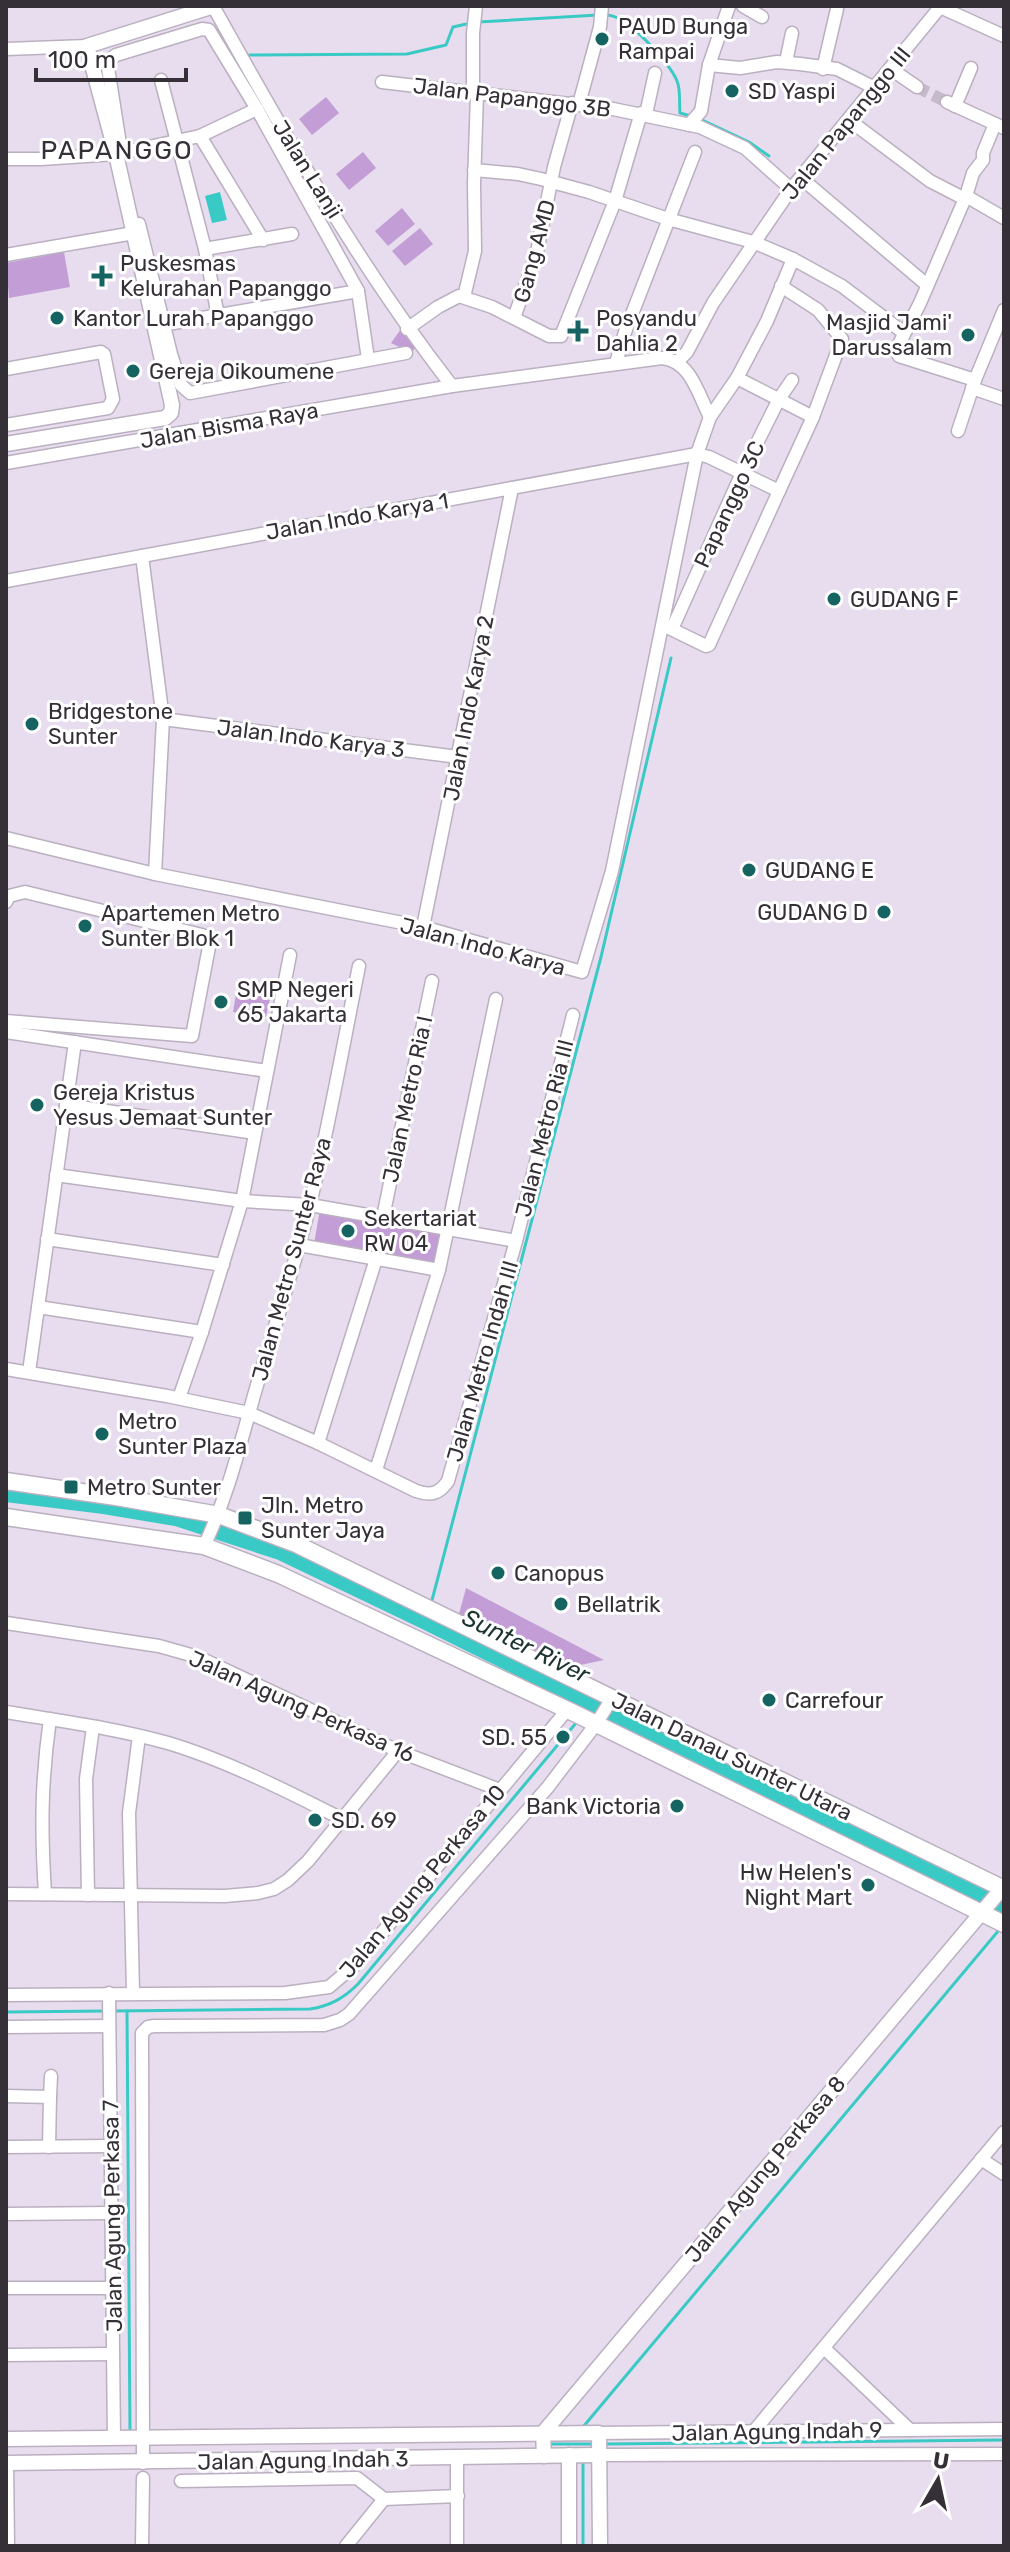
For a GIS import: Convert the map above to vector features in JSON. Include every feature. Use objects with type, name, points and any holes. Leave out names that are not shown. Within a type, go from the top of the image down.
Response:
[{"type":"main road","name":"Jalan Danau Sunter Utara","points":[[6,1481],[116,1497],[217,1518],[296,1544],[1002,1889]]},
{"type":"main road","name":"Jalan Danau Sunter Utara","points":[[6,1517],[206,1543],[584,1717],[990,1915]]},
{"type":"street","points":[[6,49],[87,46],[214,6]]},
{"type":"street","name":"Jalan Lanji","points":[[214,6],[293,147],[407,329],[452,386]]},
{"type":"street","points":[[692,122],[701,111],[709,65],[729,6]]},
{"type":"street","points":[[743,6],[762,17]]},
{"type":"street","points":[[941,6],[1004,36]]},
{"type":"street","name":"Jalan Papanggo III","points":[[678,361],[687,352],[713,303],[753,242],[791,189],[941,6]]},
{"type":"street","points":[[464,297],[475,251],[474,8]]},
{"type":"street","points":[[823,69],[837,9]]},
{"type":"street","name":"Gang AMD","points":[[514,318],[537,252],[552,183],[602,12]]},
{"type":"street","points":[[368,359],[358,291],[211,32],[206,29],[116,55],[109,60],[119,154],[158,326],[186,391],[196,394],[406,353]]},
{"type":"street","points":[[786,62],[792,33]]},
{"type":"street","name":"Jalan Bisma Raya","points":[[6,444],[165,418],[171,413],[158,326],[134,233],[119,154],[87,46]]},
{"type":"street","points":[[709,65],[740,68],[786,62],[845,72],[875,88]]},
{"type":"street","points":[[971,68],[951,104],[999,126],[983,153],[983,160],[973,173],[966,198],[896,350],[899,356],[1004,399]]},
{"type":"street","points":[[891,69],[917,87]]},
{"type":"street","points":[[407,329],[453,298],[464,297],[552,337],[558,338],[563,334],[615,201],[655,73]]},
{"type":"street","points":[[161,80],[205,249],[218,316]]},
{"type":"street","name":"Jalan Papanggo 3B","points":[[382,82],[576,104],[692,122],[745,148],[791,189]]},
{"type":"street","points":[[6,159],[119,154],[200,136],[257,109]]},
{"type":"street","points":[[849,120],[930,181],[1004,218]]},
{"type":"street","points":[[200,136],[263,240]]},
{"type":"street","points":[[616,363],[625,332],[695,152]]},
{"type":"street","points":[[474,170],[529,176],[753,242],[793,259],[842,286],[904,333]]},
{"type":"street","points":[[801,178],[927,285]]},
{"type":"street","points":[[6,255],[134,233]]},
{"type":"street","points":[[205,249],[292,234]]},
{"type":"street","name":"Jalan Indo Karya","points":[[6,838],[155,874],[423,927],[582,972],[612,871],[710,417],[737,378],[793,259]]},
{"type":"street","points":[[667,627],[709,645],[813,417],[842,339],[818,310],[781,286]]},
{"type":"street","points":[[158,326],[358,291]]},
{"type":"street","points":[[958,431],[973,384],[1003,313]]},
{"type":"street","points":[[6,369],[101,352],[104,354],[113,403],[108,408],[6,425]]},
{"type":"street","points":[[452,386],[662,358],[678,361],[695,385],[710,417]]},
{"type":"street","points":[[737,378],[813,417]]},
{"type":"street","name":"Papanggo 3C","points":[[667,627],[779,399],[792,380]]},
{"type":"street","name":"Jalan Bisma Raya","points":[[6,463],[452,386]]},
{"type":"street","points":[[703,456],[779,491]]},
{"type":"street","name":"Jalan Indo Karya 1","points":[[6,581],[703,456]]},
{"type":"street","name":"Jalan Indo Karya 2","points":[[423,927],[512,488]]},
{"type":"street","points":[[142,556],[163,719],[155,874]]},
{"type":"street","name":"Jalan Indo Karya 3","points":[[163,719],[458,757]]},
{"type":"street","points":[[6,902],[9,896],[25,892],[202,935],[207,938],[209,947],[192,1036],[6,1021]]},
{"type":"street","points":[[179,1398],[242,1201],[290,955]]},
{"type":"street","name":"Jalan Metro Sunter Raya","points":[[206,1543],[236,1466],[310,1205],[359,966]]},
{"type":"street","name":"Jalan Metro Ria I","points":[[383,1217],[432,981]]},
{"type":"street","points":[[6,1369],[249,1413],[376,1470],[439,1270],[496,999]]},
{"type":"street","name":"Jalan Metro Ria III","points":[[516,1241],[573,1015]]},
{"type":"street","points":[[6,1032],[267,1071]]},
{"type":"street","points":[[29,1372],[75,1042]]},
{"type":"street","points":[[66,1105],[255,1133]]},
{"type":"street","points":[[56,1175],[242,1201],[310,1205],[516,1241]]},
{"type":"street","points":[[47,1239],[223,1265]]},
{"type":"street","name":"Jalan Metro Indah III","points":[[376,1470],[428,1495],[443,1489],[448,1481],[516,1241]]},
{"type":"street","points":[[299,1245],[439,1270]]},
{"type":"street","points":[[318,1443],[376,1259]]},
{"type":"street","points":[[38,1307],[202,1332]]},
{"type":"street","name":"Jalan Agung Perkasa 16","points":[[6,1623],[159,1646],[198,1657],[398,1751],[500,1790]]},
{"type":"street","name":"Jalan Agung Perkasa 10","points":[[6,2027],[109,2009],[133,1993],[244,1995],[329,1987],[357,1963],[500,1790],[584,1717],[611,1700]]},
{"type":"street","points":[[7,1716],[50,1719],[139,1736],[200,1755],[284,1790],[342,1819]]},
{"type":"street","name":"Jalan Agung Perkasa 10","points":[[154,2026],[324,2025],[349,2014],[548,1787],[584,1717]]},
{"type":"street","points":[[45,1894],[42,1770],[50,1719]]},
{"type":"street","points":[[88,1895],[86,1779],[93,1727]]},
{"type":"street","points":[[133,1993],[129,1813],[139,1736]]},
{"type":"street","points":[[6,1894],[225,1896],[274,1889],[308,1861],[398,1751]]},
{"type":"street","name":"Jalan Agung Perkasa 8","points":[[543,2433],[990,1915],[1002,1889]]},
{"type":"street","name":"Jalan Agung Perkasa 10","points":[[6,1995],[109,2009]]},
{"type":"street","name":"Jalan Agung Perkasa 7","points":[[109,2009],[116,2438]]},
{"type":"street","name":"Jalan Agung Perkasa 7","points":[[142,2546],[141,2037],[144,2030],[154,2026]]},
{"type":"street","points":[[49,2147],[51,2076]]},
{"type":"street","points":[[6,2096],[50,2097]]},
{"type":"street","points":[[754,2431],[1004,2132]]},
{"type":"street","points":[[6,2147],[111,2146]]},
{"type":"street","points":[[981,2159],[1004,2174]]},
{"type":"street","points":[[6,2214],[111,2213]]},
{"type":"street","points":[[6,2288],[112,2288]]},
{"type":"street","points":[[824,2348],[910,2430]]},
{"type":"street","points":[[6,2355],[113,2354]]},
{"type":"street","name":"Jalan Agung Indah 9","points":[[598,2447],[754,2431],[1004,2429]]},
{"type":"street","points":[[543,2433],[544,2456]]},
{"type":"street","name":"Jalan Agung Indah 3","points":[[6,2439],[577,2433],[598,2447]]},
{"type":"street","points":[[598,2447],[600,2546]]},
{"type":"street","name":"Jalan Agung Indah 3","points":[[6,2463],[143,2470],[572,2455],[598,2447]]},
{"type":"street","name":"Jalan Agung Indah 9","points":[[598,2447],[1004,2454]]},
{"type":"street","points":[[569,2546],[572,2455]]},
{"type":"street","points":[[457,2457],[457,2546]]},
{"type":"street","points":[[6,2463],[8,2546]]},
{"type":"street","points":[[181,2481],[357,2478],[384,2499],[458,2496]]},
{"type":"street","points":[[346,2546],[384,2499]]},
{"type":"shaded area","points":[[326,97],[339,113],[312,135],[299,119]]},
{"type":"shaded area","points":[[363,152],[376,168],[349,190],[336,174]]},
{"type":"shaded area","points":[[220,192],[227,220],[212,223],[205,196]]},
{"type":"shaded area","points":[[402,208],[415,224],[388,246],[375,231]]},
{"type":"shaded area","points":[[420,228],[433,244],[405,266],[392,251]]},
{"type":"shaded area","points":[[64,252],[70,287],[9,298],[6,263]]},
{"type":"shaded area","points":[[401,329],[417,344],[412,353],[391,343]]},
{"type":"shaded area","points":[[237,988],[271,994],[266,1017],[233,1012]]},
{"type":"shaded area","points":[[320,1209],[444,1231],[438,1266],[314,1244]]},
{"type":"shaded area","points":[[466,1588],[604,1660],[566,1668],[459,1614]]},
{"type":"shaded area","points":[[431,1611],[598,1691],[593,1702],[428,1620]]},
{"type":"waterway","points":[[478,22],[598,15]]},
{"type":"waterway","points":[[606,15],[625,22],[657,52],[677,81],[680,113],[691,116]]},
{"type":"waterway","points":[[249,55],[407,54],[446,45],[453,27],[471,23]]},
{"type":"waterway","points":[[698,118],[749,142],[769,156]]},
{"type":"waterway","points":[[431,1604],[601,957],[671,658]]},
{"type":"waterway","name":"Sunter River","points":[[6,1493],[176,1517],[280,1551],[1004,1907]]},
{"type":"waterway","points":[[586,1710],[591,1703]]},
{"type":"waterway","points":[[114,2011],[310,2009],[342,1997],[358,1984],[576,1723]]},
{"type":"waterway","points":[[583,2427],[999,1930]]},
{"type":"waterway","points":[[6,2012],[106,2011]]},
{"type":"waterway","points":[[127,2011],[130,2434]]},
{"type":"waterway","points":[[604,2444],[1004,2440]]},
{"type":"waterway","points":[[551,2444],[596,2444]]},
{"type":"waterway","points":[[583,2460],[583,2546]]},
{"type":"tunnel","points":[[917,87],[947,102]]},
{"type":"place","name":"PAUD Bunga Rampai","points":[[602,39]]},
{"type":"place","name":"SD Yaspi","points":[[732,91]]},
{"type":"place","name":"Puskesmas Kelurahan Papanggo","points":[[102,276]]},
{"type":"place","name":"Kantor Lurah Papanggo","points":[[57,318]]},
{"type":"place","name":"Posyandu Dahlia 2","points":[[578,331]]},
{"type":"place","name":"Masjid Jami' Darussalam","points":[[968,335]]},
{"type":"place","name":"Gereja Oikoumene","points":[[133,371]]},
{"type":"place","name":"GUDANG F","points":[[834,599]]},
{"type":"place","name":"Bridgestone Sunter","points":[[32,724]]},
{"type":"place","name":"GUDANG E","points":[[749,870]]},
{"type":"place","name":"GUDANG D","points":[[884,912]]},
{"type":"place","name":"Apartemen Metro Sunter Blok 1","points":[[85,926]]},
{"type":"place","name":"SMP Negeri 65 Jakarta","points":[[221,1002]]},
{"type":"place","name":"Gereja Kristus Yesus Jemaat Sunter","points":[[37,1105]]},
{"type":"place","name":"Sekertariat RW 04","points":[[348,1231]]},
{"type":"place","name":"Metro Sunter Plaza","points":[[102,1434]]},
{"type":"place","name":"Metro Sunter","points":[[71,1487]]},
{"type":"place","name":"Jln. Metro Sunter Jaya","points":[[245,1518]]},
{"type":"place","name":"Canopus","points":[[498,1573]]},
{"type":"place","name":"Bellatrik","points":[[561,1604]]},
{"type":"place","name":"Carrefour","points":[[769,1700]]},
{"type":"place","name":"SD. 55","points":[[563,1737]]},
{"type":"place","name":"Bank Victoria","points":[[677,1806]]},
{"type":"place","name":"SD. 69","points":[[315,1820]]},
{"type":"place","name":"Hw Helen's Night Mart","points":[[868,1885]]},
{"type":"district","name":"PAPANGGO","points":[[117,150]]}]
